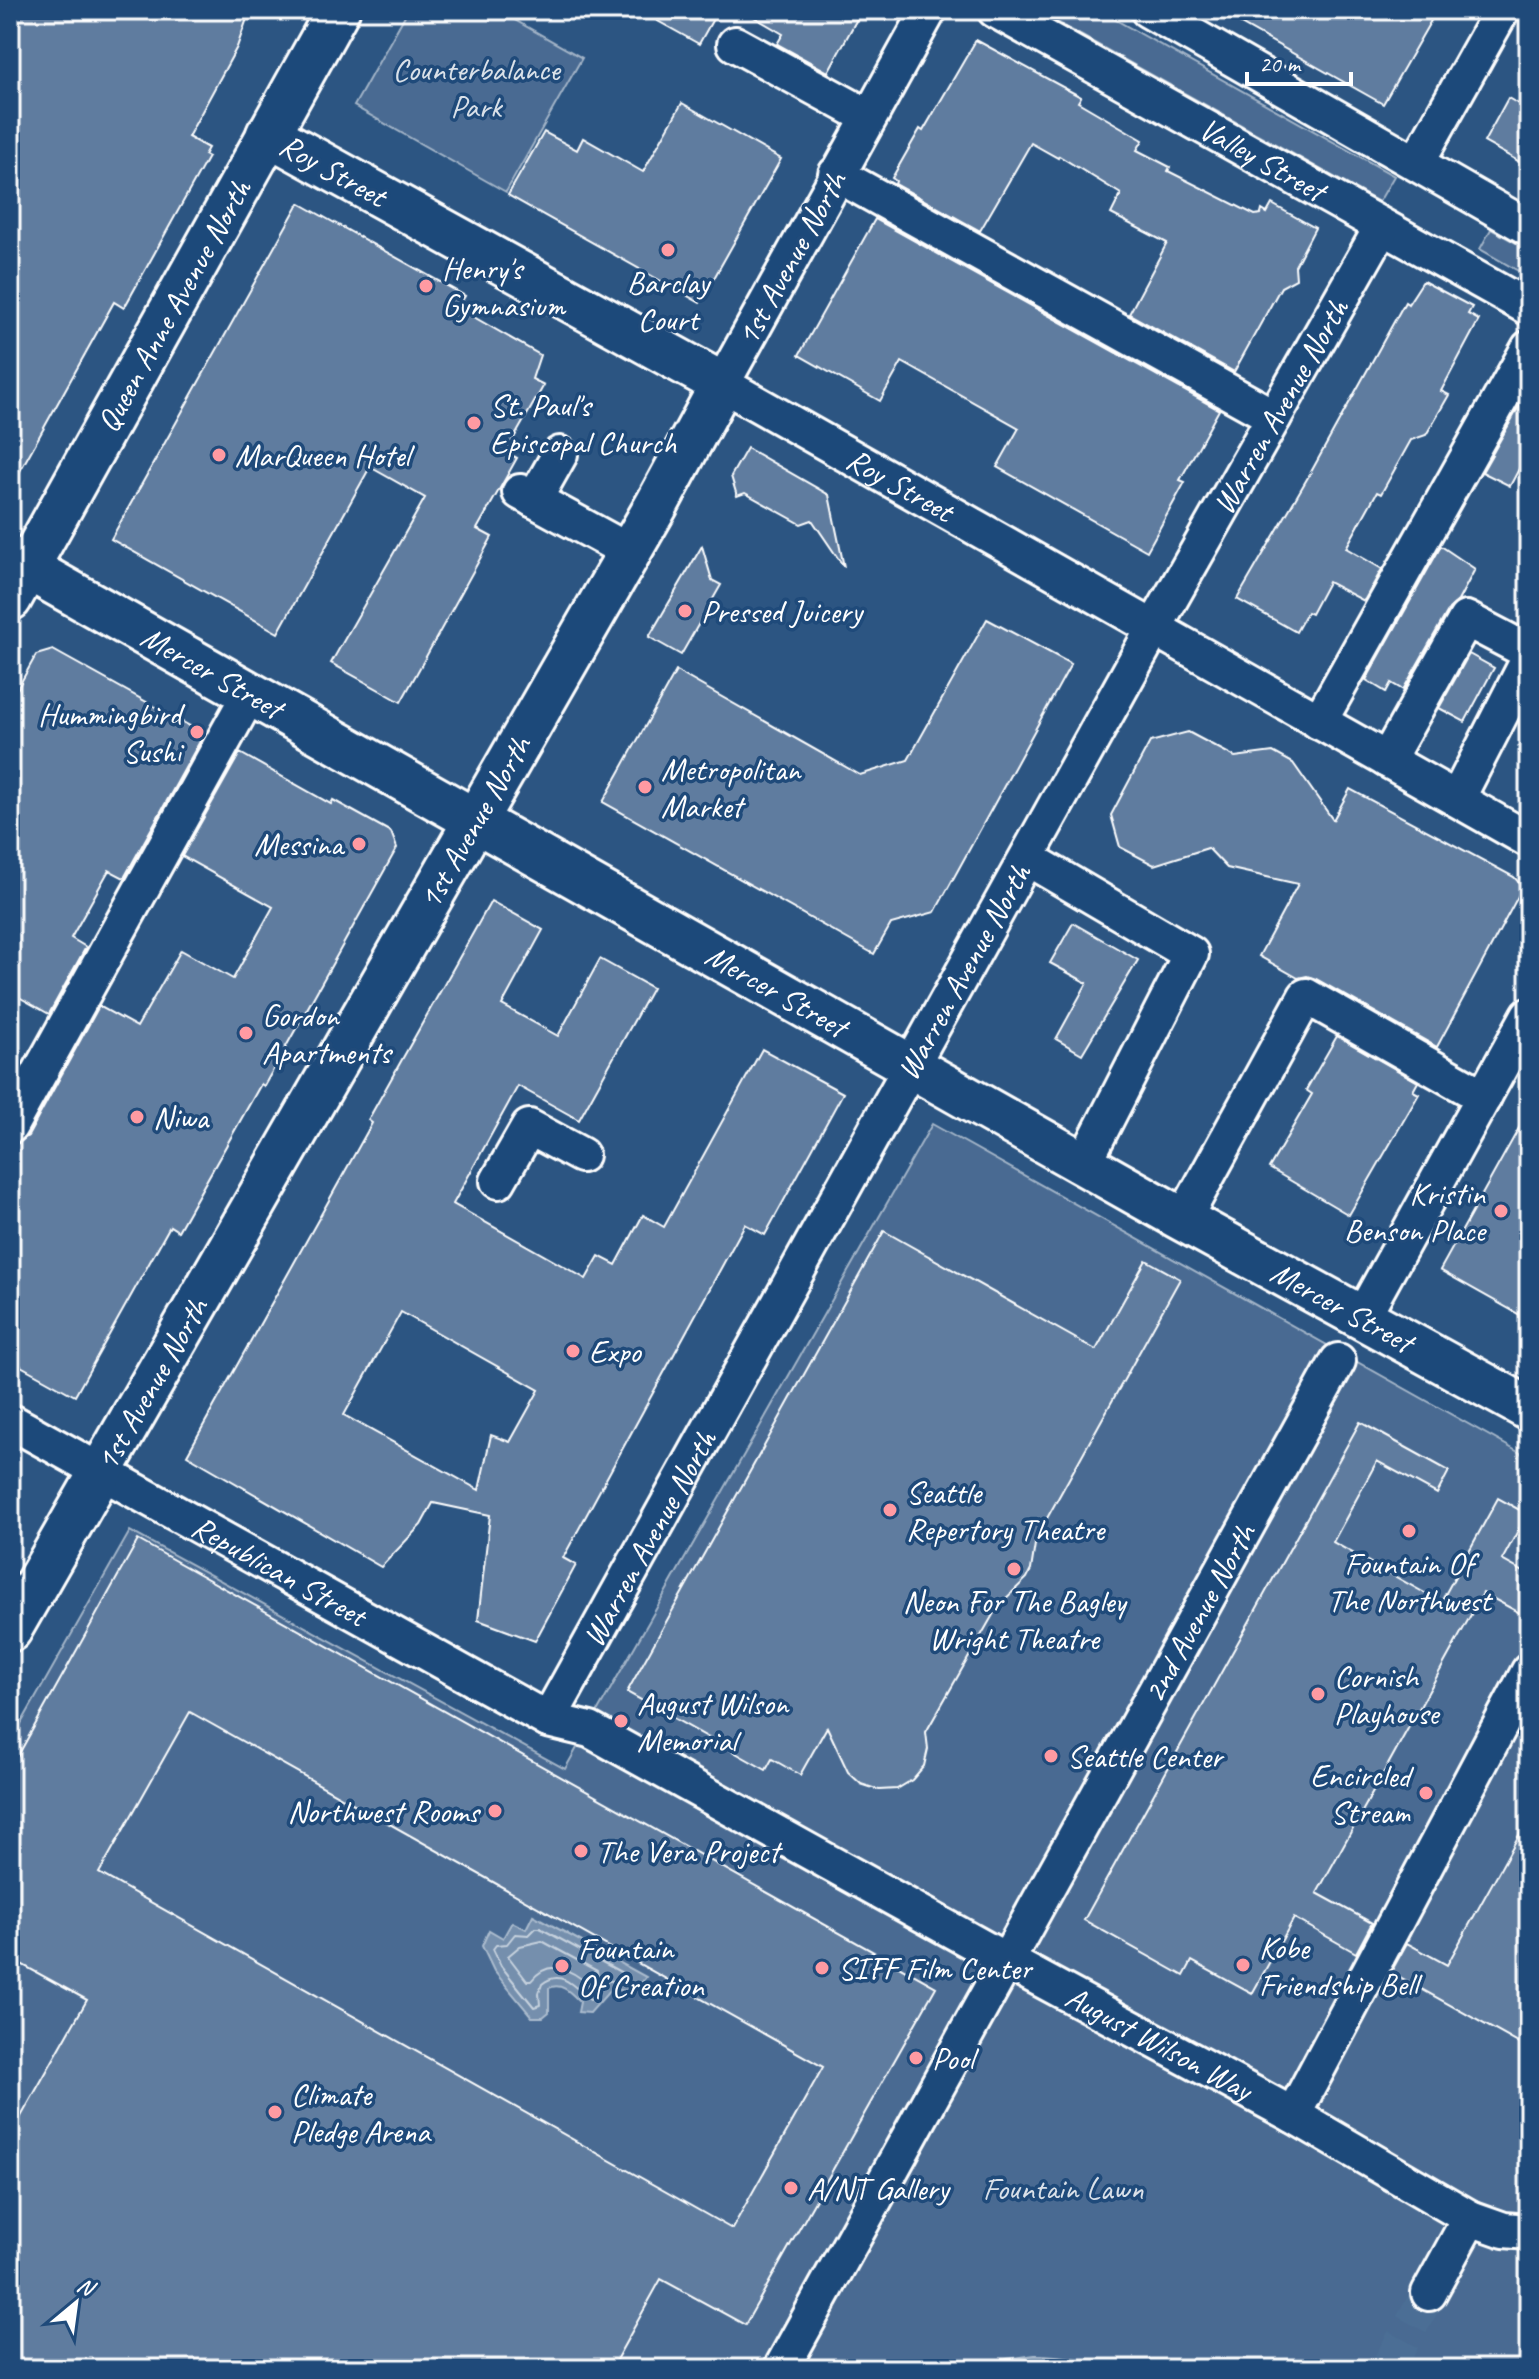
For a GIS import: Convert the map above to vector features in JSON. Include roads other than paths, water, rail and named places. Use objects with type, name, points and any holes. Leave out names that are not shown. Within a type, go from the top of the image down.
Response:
[{"type":"main road","name":"Queen Anne Avenue North","points":[[16,575],[338,10]]},
{"type":"main road","name":"Roy Street","points":[[268,134],[722,384]]},
{"type":"main road","name":"1st Avenue North","points":[[10,1630],[21,1584],[102,1472],[630,552],[722,384]]},
{"type":"main road","name":"Mercer Street","points":[[16,575],[250,693],[1183,1220],[1529,1409]]},
{"type":"street","name":"1st Avenue North","points":[[722,384],[929,10]]},
{"type":"street","name":"Valley Street","points":[[995,10],[1529,308]]},
{"type":"street","points":[[1148,10],[1529,228]]},
{"type":"street","points":[[1417,162],[1502,10]]},
{"type":"street","points":[[735,44],[869,117]]},
{"type":"street","points":[[836,174],[1274,417]]},
{"type":"street","name":"Warren Avenue North","points":[[548,1720],[1154,628],[1382,227]]},
{"type":"street","points":[[1319,722],[1529,348]]},
{"type":"street","name":"Roy Street","points":[[722,384],[1529,840]]},
{"type":"street","points":[[560,454],[527,496],[630,552]]},
{"type":"street","points":[[1387,760],[1466,619],[1529,652]]},
{"type":"street","points":[[1457,799],[1529,659]]},
{"type":"street","points":[[10,1126],[250,693]]},
{"type":"street","points":[[1027,858],[1191,954],[1084,1163]]},
{"type":"street","points":[[1183,1220],[1306,996],[1484,1097]]},
{"type":"street","points":[[1362,1317],[1529,1015]]},
{"type":"street","points":[[498,1181],[529,1127],[581,1155]]},
{"type":"street","name":"2nd Avenue North","points":[[781,2369],[1338,1361]]},
{"type":"street","name":"Republican Street","points":[[10,1421],[548,1720]]},
{"type":"street","points":[[1293,2115],[1529,1671]]},
{"type":"street","name":"August Wilson Way","points":[[548,1720],[590,1730],[1293,2115],[1470,2218],[1504,2230],[1529,2232]]},
{"type":"street","points":[[1429,2293],[1470,2218]]},
{"type":"water","points":[[533,1915],[646,1977],[633,1993],[612,1988],[590,2013],[578,2012],[580,2002],[566,1989],[558,1986],[549,1988],[549,2012],[543,2017],[532,2017],[494,1971],[482,1946],[489,1930],[503,1938],[512,1922],[526,1929]]},
{"type":"water","points":[[1035,2355],[1072,2358],[1107,2369],[981,2369],[1007,2359]]},
{"type":"tunnel","points":[[1387,2369],[1429,2293]]},
{"type":"place","name":"Barclay Court","points":[[668,250]]},
{"type":"place","name":"Henry's Gymnasium","points":[[426,286]]},
{"type":"place","name":"St. Paul's Episcopal Church","points":[[474,423]]},
{"type":"place","name":"MarQueen Hotel","points":[[219,455]]},
{"type":"place","name":"Pressed Juicery","points":[[685,611]]},
{"type":"place","name":"Hummingbird Sushi","points":[[197,732]]},
{"type":"place","name":"Metropolitan Market","points":[[645,787]]},
{"type":"place","name":"Messina","points":[[359,844]]},
{"type":"place","name":"Gordon Apartments","points":[[246,1033]]},
{"type":"place","name":"Niwa","points":[[137,1117]]},
{"type":"place","name":"Kristin Benson Place","points":[[1501,1211]]},
{"type":"place","name":"Expo","points":[[573,1351]]},
{"type":"place","name":"Seattle Repertory Theatre","points":[[890,1510]]},
{"type":"place","name":"Fountain Of The Northwest","points":[[1409,1531]]},
{"type":"place","name":"Neon For The Bagley Wright Theatre","points":[[1014,1569]]},
{"type":"place","name":"Cornish Playhouse","points":[[1318,1694]]},
{"type":"place","name":"August Wilson Memorial","points":[[621,1721]]},
{"type":"place","name":"Seattle Center","points":[[1051,1756]]},
{"type":"place","name":"Encircled Stream","points":[[1426,1793]]},
{"type":"place","name":"Northwest Rooms","points":[[495,1811]]},
{"type":"place","name":"The Vera Project","points":[[581,1851]]},
{"type":"place","name":"Kobe Friendship Bell","points":[[1243,1965]]},
{"type":"place","name":"Fountain Of Creation","points":[[562,1966]]},
{"type":"place","name":"SIFF Film Center","points":[[822,1968]]},
{"type":"place","name":"Pool","points":[[916,2058]]},
{"type":"place","name":"Climate Pledge Arena","points":[[275,2112]]},
{"type":"place","name":"A/NT Gallery","points":[[791,2188]]},
{"type":"park label","name":"Counterbalance Park","points":[[476,88]]},
{"type":"park label","name":"Fountain Lawn","points":[[1063,2188]]}]
